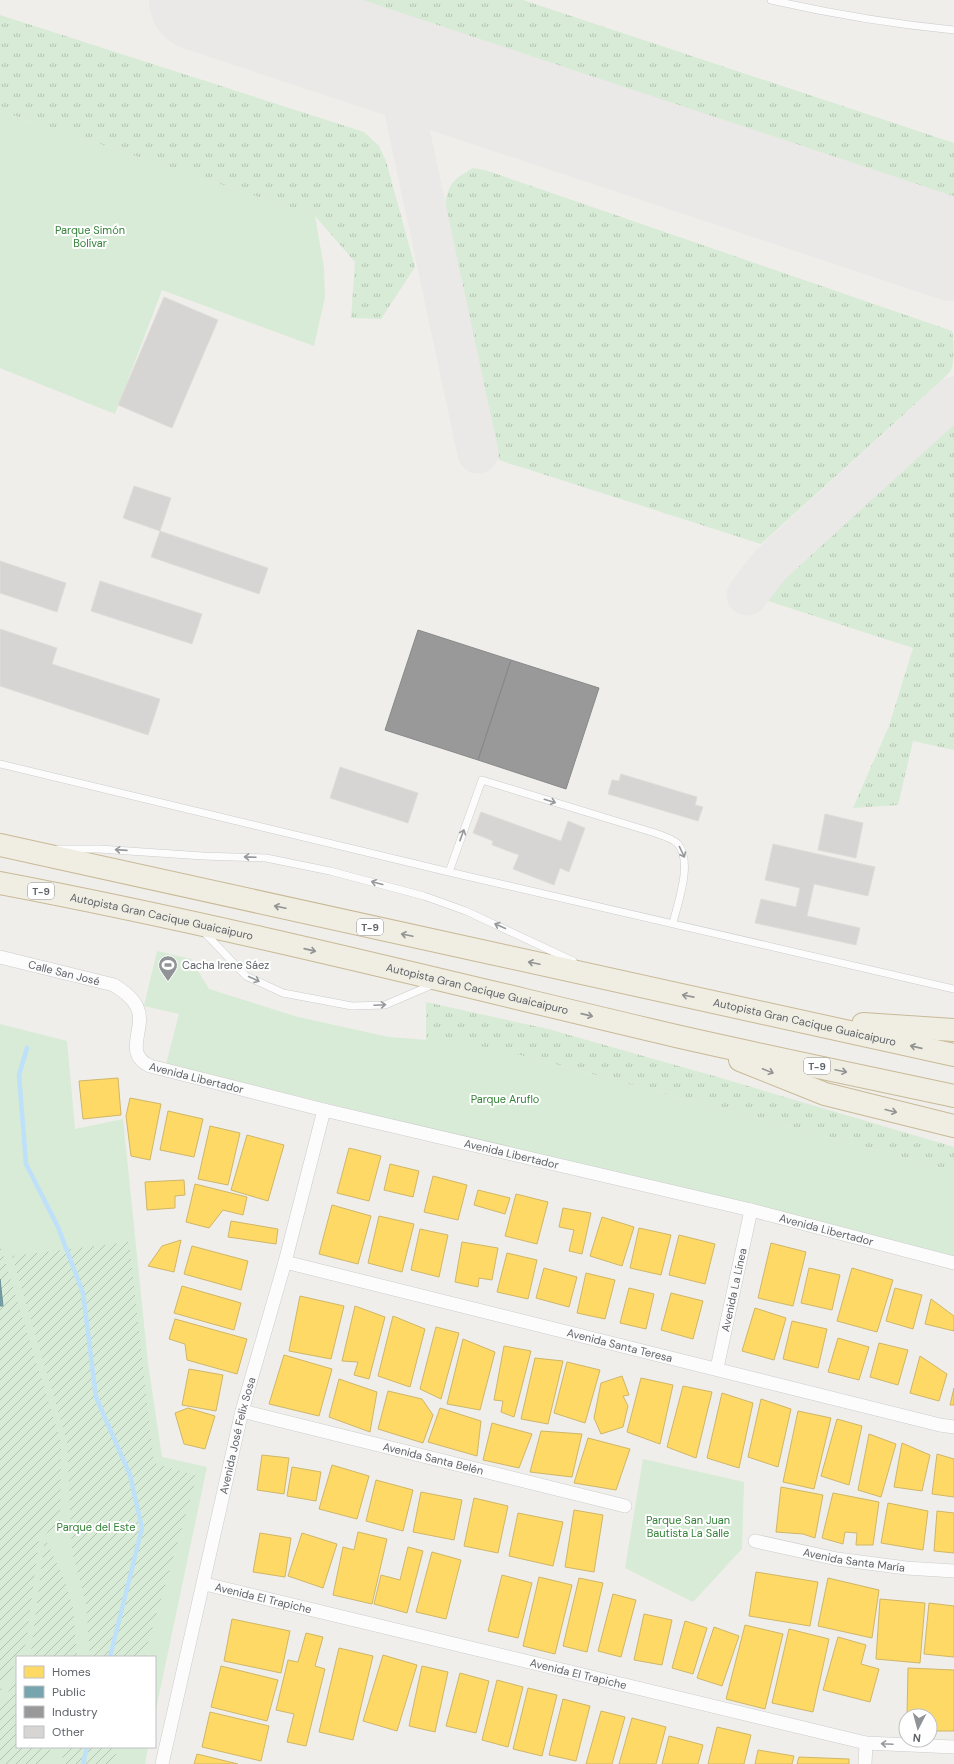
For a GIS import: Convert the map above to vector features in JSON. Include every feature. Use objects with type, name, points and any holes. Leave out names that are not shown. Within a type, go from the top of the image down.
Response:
[{"type":"highway","name":"Autopista Gran Cacique Guaicaipuro","points":[[0,844],[624,983],[740,1006],[954,1055]]},
{"type":"highway","name":"Autopista Gran Cacique Guaicaipuro","points":[[0,883],[81,898],[443,980],[679,1036],[954,1096]]},
{"type":"highway","points":[[788,1018],[954,1030]]},
{"type":"highway","points":[[679,1036],[825,1094],[954,1126]]},
{"type":"street","name":"Calle San José","points":[[0,957],[114,985],[125,993]]},
{"type":"street","name":"Avenida Libertador","points":[[125,993],[137,1008],[139,1017],[136,1047],[138,1056],[142,1062],[150,1066],[324,1110],[751,1210],[954,1264]]},
{"type":"street","name":"Avenida José Felix Sosa","points":[[162,1764],[205,1584],[242,1411],[285,1262],[324,1110]]},
{"type":"street","name":"Avenida La Línea","points":[[717,1368],[751,1210]]},
{"type":"street","name":"Avenida Santa Teresa","points":[[285,1262],[717,1368],[940,1425],[954,1427]]},
{"type":"street","name":"Avenida Santa Belén","points":[[242,1411],[624,1506]]},
{"type":"street","name":"Avenida Santa María","points":[[755,1541],[837,1559],[906,1568],[954,1571]]},
{"type":"street","name":"Avenida El Trapiche","points":[[205,1584],[866,1743],[954,1747]]},
{"type":"street","points":[[865,1764],[866,1743]]},
{"type":"lane","points":[[772,0],[903,25],[954,30]]},
{"type":"lane","points":[[0,764],[449,872],[954,989]]},
{"type":"lane","points":[[449,872],[482,780],[655,833],[678,843],[685,859],[684,879],[673,923]]},
{"type":"lane","points":[[0,844],[46,849],[99,849],[203,856],[266,858],[330,870],[424,896],[466,911],[509,930],[545,950],[624,983]]},
{"type":"lane","points":[[196,924],[246,976],[283,993],[352,1006],[385,1005],[443,980]]},
{"type":"green space","points":[[362,0],[523,0],[954,143],[954,197]]},
{"type":"green space","points":[[0,15],[364,132],[379,146],[386,161],[415,267],[381,319],[351,318],[355,262],[315,216],[0,111]]},
{"type":"green space","name":"Parque Simón Bolívar","points":[[0,111],[315,216],[324,268],[325,297],[314,346],[162,290],[115,414],[0,368]]},
{"type":"green space","points":[[473,168],[485,170],[952,331],[954,349],[949,373],[761,544],[499,460],[445,207],[452,183]]},
{"type":"green space","points":[[954,424],[954,750],[913,741],[898,805],[853,808],[889,726],[913,648],[759,598]]},
{"type":"green space","name":"Parque Aruflo","points":[[157,951],[191,959],[209,989],[298,1017],[389,1037],[467,1043],[524,1056],[954,1171],[954,1263],[563,1161],[166,1064],[179,1014],[144,1006]]},
{"type":"green space","points":[[426,1002],[548,1029],[721,1078],[954,1147],[954,1171],[524,1056],[426,1040]]},
{"type":"green space","name":"Parque del Este","points":[[0,1024],[67,1041],[75,1129],[123,1119],[148,1363],[162,1457],[207,1467],[156,1709],[156,1656],[16,1656],[16,1748],[148,1748],[145,1764],[0,1764]]},
{"type":"green space","points":[[129,1242],[154,1463],[197,1476],[144,1656],[90,1656],[86,1603],[72,1552],[67,1441],[12,1256]]},
{"type":"green space","points":[[0,1245],[61,1442],[60,1523],[39,1539],[26,1643],[20,1656],[16,1656],[16,1662],[0,1691]]},
{"type":"green space","name":"Parque San Juan Bautista La Salle","points":[[643,1459],[744,1482],[742,1549],[693,1602],[625,1568]]},
{"type":"green space","points":[[45,1538],[64,1579],[73,1608],[77,1656],[29,1656],[31,1652]]},
{"type":"green space","points":[[16,1680],[16,1748],[51,1748],[46,1764],[0,1764],[0,1702],[3,1700]]},
{"type":"green space","points":[[65,1748],[118,1748],[113,1764],[61,1764]]},
{"type":"building: Homes","points":[[118,1078],[121,1115],[83,1119],[79,1081]]},
{"type":"building: Homes","points":[[130,1098],[161,1104],[150,1160],[131,1156],[126,1116]]},
{"type":"building: Homes","points":[[168,1111],[203,1119],[194,1157],[160,1150]]},
{"type":"building: Homes","points":[[210,1126],[240,1133],[228,1185],[198,1179]]},
{"type":"building: Homes","points":[[247,1135],[284,1145],[268,1201],[231,1190]]},
{"type":"building: Homes","points":[[349,1148],[381,1156],[369,1201],[337,1193]]},
{"type":"building: Homes","points":[[390,1164],[419,1171],[413,1197],[384,1190]]},
{"type":"building: Homes","points":[[433,1176],[467,1185],[458,1220],[424,1212]]},
{"type":"building: Homes","points":[[184,1180],[185,1195],[175,1196],[175,1208],[147,1210],[145,1182]]},
{"type":"building: Homes","points":[[195,1184],[247,1197],[243,1215],[223,1210],[209,1228],[186,1222]]},
{"type":"building: Homes","points":[[478,1190],[510,1198],[505,1214],[474,1205]]},
{"type":"building: Homes","points":[[516,1194],[548,1202],[537,1244],[505,1236]]},
{"type":"building: Homes","points":[[332,1205],[371,1216],[358,1264],[319,1254]]},
{"type":"building: Homes","points":[[563,1208],[591,1213],[582,1254],[569,1251],[574,1230],[559,1227]]},
{"type":"building: Homes","points":[[379,1216],[414,1224],[402,1272],[368,1263]]},
{"type":"building: Homes","points":[[602,1217],[634,1227],[622,1266],[590,1256]]},
{"type":"building: Homes","points":[[231,1221],[278,1229],[276,1244],[228,1237]]},
{"type":"building: Homes","points":[[639,1228],[671,1235],[661,1275],[630,1268]]},
{"type":"building: Homes","points":[[420,1229],[448,1235],[439,1277],[411,1270]]},
{"type":"building: Homes","points":[[679,1235],[715,1244],[705,1284],[669,1275]]},
{"type":"building: Homes","points":[[181,1240],[174,1272],[148,1266],[162,1246]]},
{"type":"building: Homes","points":[[462,1242],[498,1248],[492,1280],[479,1278],[478,1287],[455,1282]]},
{"type":"building: Homes","points":[[771,1243],[806,1252],[793,1306],[758,1298]]},
{"type":"building: Homes","points":[[192,1246],[248,1261],[241,1290],[184,1274]]},
{"type":"building: Homes","points":[[507,1253],[537,1260],[528,1299],[497,1292]]},
{"type":"building: Homes","points":[[544,1268],[577,1277],[569,1307],[536,1298]]},
{"type":"building: Homes","points":[[809,1268],[840,1275],[832,1310],[801,1303]]},
{"type":"building: Homes","points":[[852,1268],[893,1280],[877,1332],[837,1321]]},
{"type":"building: Homes","points":[[586,1273],[615,1280],[605,1319],[577,1313]]},
{"type":"building: Homes","points":[[182,1286],[241,1303],[234,1330],[174,1313]]},
{"type":"building: Homes","points":[[629,1288],[654,1294],[646,1329],[620,1323]]},
{"type":"building: Homes","points":[[895,1288],[922,1295],[913,1329],[886,1321]]},
{"type":"building: Homes","points":[[671,1293],[703,1301],[693,1339],[661,1330]]},
{"type":"building: Homes","points":[[300,1296],[344,1306],[331,1359],[289,1351]]},
{"type":"building: Homes","points":[[931,1299],[954,1316],[954,1331],[925,1324]]},
{"type":"building: Homes","points":[[355,1306],[385,1317],[369,1379],[354,1375],[358,1362],[342,1361]]},
{"type":"building: Homes","points":[[755,1308],[786,1318],[774,1360],[742,1351]]},
{"type":"building: Homes","points":[[393,1316],[425,1329],[410,1387],[378,1376]]},
{"type":"building: Homes","points":[[175,1319],[247,1339],[237,1374],[187,1360],[185,1344],[169,1339]]},
{"type":"building: Homes","points":[[792,1321],[827,1329],[818,1368],[783,1359]]},
{"type":"building: Homes","points":[[436,1327],[459,1333],[441,1399],[420,1389]]},
{"type":"building: Homes","points":[[838,1338],[869,1347],[859,1380],[828,1372]]},
{"type":"building: Homes","points":[[463,1339],[495,1352],[480,1410],[447,1404]]},
{"type":"building: Homes","points":[[879,1343],[908,1350],[898,1385],[870,1377]]},
{"type":"building: Homes","points":[[504,1346],[531,1351],[514,1417],[501,1412],[503,1401],[494,1400]]},
{"type":"building: Homes","points":[[284,1355],[332,1369],[319,1416],[269,1404]]},
{"type":"building: Homes","points":[[920,1356],[947,1374],[939,1401],[910,1393]]},
{"type":"building: Homes","points":[[535,1358],[563,1361],[548,1424],[521,1419]]},
{"type":"building: Homes","points":[[567,1362],[600,1370],[585,1423],[554,1413]]},
{"type":"building: Homes","points":[[189,1369],[223,1375],[216,1411],[182,1405]]},
{"type":"building: Homes","points":[[622,1376],[629,1395],[623,1396],[628,1406],[623,1427],[601,1434],[594,1418],[601,1383]]},
{"type":"building: Homes","points":[[641,1378],[673,1385],[660,1444],[627,1432]]},
{"type":"building: Homes","points":[[339,1379],[377,1392],[370,1432],[329,1417]]},
{"type":"building: Homes","points":[[683,1386],[712,1392],[696,1458],[667,1447]]},
{"type":"building: Homes","points":[[954,1388],[954,1405],[950,1405]]},
{"type":"building: Homes","points":[[388,1391],[422,1399],[433,1415],[423,1443],[378,1429]]},
{"type":"building: Homes","points":[[722,1393],[753,1403],[739,1468],[707,1458]]},
{"type":"building: Homes","points":[[761,1399],[791,1409],[778,1467],[748,1457]]},
{"type":"building: Homes","points":[[188,1408],[215,1416],[205,1449],[184,1444],[175,1413]]},
{"type":"building: Homes","points":[[440,1408],[481,1421],[477,1456],[428,1442]]},
{"type":"building: Homes","points":[[798,1411],[831,1418],[814,1489],[783,1482]]},
{"type":"building: Homes","points":[[837,1419],[862,1426],[849,1485],[821,1476]]},
{"type":"building: Homes","points":[[492,1423],[532,1434],[519,1468],[483,1460]]},
{"type":"building: Homes","points":[[541,1431],[582,1434],[572,1477],[530,1472]]},
{"type":"building: Homes","points":[[869,1434],[896,1444],[881,1497],[858,1490]]},
{"type":"building: Homes","points":[[588,1438],[630,1449],[616,1490],[574,1483]]},
{"type":"building: Homes","points":[[902,1443],[930,1455],[922,1491],[894,1487]]},
{"type":"building: Homes","points":[[937,1454],[954,1459],[954,1497],[932,1494]]},
{"type":"building: Homes","points":[[262,1455],[289,1458],[284,1494],[257,1490]]},
{"type":"building: Homes","points":[[332,1465],[369,1476],[357,1519],[319,1509]]},
{"type":"building: Homes","points":[[292,1467],[321,1472],[316,1501],[287,1496]]},
{"type":"building: Homes","points":[[376,1480],[413,1490],[403,1531],[366,1521]]},
{"type":"building: Homes","points":[[781,1487],[823,1495],[815,1538],[803,1534],[776,1532]]},
{"type":"building: Homes","points":[[421,1492],[462,1500],[454,1540],[413,1532]]},
{"type":"building: Homes","points":[[833,1493],[879,1502],[873,1545],[856,1545],[857,1533],[845,1532],[843,1544],[822,1538]]},
{"type":"building: Homes","points":[[474,1498],[508,1506],[498,1553],[464,1546]]},
{"type":"building: Homes","points":[[888,1503],[928,1511],[923,1550],[881,1543]]},
{"type":"building: Homes","points":[[574,1510],[603,1515],[594,1572],[565,1567]]},
{"type":"building: Homes","points":[[937,1511],[954,1513],[954,1553],[934,1551]]},
{"type":"building: Homes","points":[[518,1513],[563,1522],[553,1566],[509,1556]]},
{"type":"building: Homes","points":[[358,1532],[387,1539],[372,1604],[333,1595],[343,1547],[354,1550]]},
{"type":"building: Homes","points":[[260,1533],[291,1538],[285,1577],[253,1572]]},
{"type":"building: Homes","points":[[302,1533],[337,1544],[323,1588],[288,1576]]},
{"type":"building: Homes","points":[[408,1547],[423,1551],[407,1613],[374,1604],[381,1575],[400,1580]]},
{"type":"building: Homes","points":[[432,1552],[461,1560],[446,1619],[416,1612]]},
{"type":"building: Homes","points":[[756,1572],[818,1582],[810,1626],[749,1616]]},
{"type":"building: Homes","points":[[502,1575],[532,1583],[518,1638],[488,1631]]},
{"type":"building: Homes","points":[[539,1577],[572,1585],[555,1654],[523,1646]]},
{"type":"building: Homes","points":[[579,1578],[603,1583],[587,1652],[563,1646]]},
{"type":"building: Homes","points":[[828,1578],[879,1590],[872,1638],[818,1626]]},
{"type":"building: Homes","points":[[613,1594],[636,1600],[621,1657],[598,1651]]},
{"type":"building: Homes","points":[[880,1599],[925,1603],[920,1663],[876,1659]]},
{"type":"building: Homes","points":[[929,1603],[954,1606],[954,1657],[924,1654]]},
{"type":"building: Homes","points":[[644,1614],[672,1620],[662,1665],[634,1660]]},
{"type":"building: Homes","points":[[232,1619],[290,1631],[281,1673],[224,1661]]},
{"type":"building: Homes","points":[[685,1621],[707,1628],[693,1674],[672,1668]]},
{"type":"building: Homes","points":[[745,1625],[783,1634],[765,1709],[726,1699]]},
{"type":"building: Homes","points":[[714,1627],[739,1636],[722,1686],[697,1678]]},
{"type":"building: Homes","points":[[789,1629],[829,1639],[813,1712],[772,1703]]},
{"type":"building: Homes","points":[[306,1633],[323,1637],[315,1666],[325,1669],[306,1746],[287,1742],[294,1714],[276,1710],[288,1660],[298,1662]]},
{"type":"building: Homes","points":[[838,1637],[866,1645],[861,1664],[879,1669],[870,1702],[823,1690]]},
{"type":"building: Homes","points":[[339,1648],[373,1656],[353,1740],[319,1732]]},
{"type":"building: Homes","points":[[383,1655],[417,1665],[397,1731],[363,1721]]},
{"type":"building: Homes","points":[[221,1666],[278,1680],[267,1721],[211,1707]]},
{"type":"building: Homes","points":[[422,1666],[448,1672],[435,1732],[409,1726]]},
{"type":"building: Homes","points":[[908,1668],[954,1670],[954,1731],[938,1731],[938,1708],[907,1708]]},
{"type":"building: Homes","points":[[460,1673],[489,1681],[476,1733],[446,1726]]},
{"type":"building: Homes","points":[[497,1680],[523,1687],[508,1747],[482,1740]]},
{"type":"building: Homes","points":[[528,1688],[557,1695],[542,1756],[513,1749]]},
{"type":"building: Homes","points":[[563,1699],[590,1706],[576,1761],[549,1755]]},
{"type":"building: Homes","points":[[601,1711],[625,1717],[612,1764],[586,1764]]},
{"type":"building: Homes","points":[[210,1712],[269,1726],[261,1761],[202,1747]]},
{"type":"building: Homes","points":[[632,1718],[666,1727],[656,1764],[619,1764]]},
{"type":"building: Homes","points":[[717,1727],[751,1735],[744,1764],[708,1764]]},
{"type":"building: Homes","points":[[669,1736],[703,1745],[698,1764],[662,1764]]},
{"type":"building: Homes","points":[[758,1750],[794,1756],[792,1764],[755,1764]]},
{"type":"building: Homes","points":[[197,1754],[238,1764],[194,1764]]},
{"type":"building: Homes","points":[[799,1757],[849,1759],[849,1764],[797,1764]]},
{"type":"building: Public","points":[[0,1279],[3,1306],[0,1306]]},
{"type":"building: Industry","points":[[418,630],[511,660],[478,760],[385,730]]},
{"type":"building: Industry","points":[[511,660],[599,688],[566,789],[478,760]]},
{"type":"building: Other","points":[[164,297],[218,320],[172,428],[118,405]]},
{"type":"building: Other","points":[[134,486],[171,498],[160,531],[123,518]]},
{"type":"building: Other","points":[[160,531],[268,568],[259,594],[151,557]]},
{"type":"building: Other","points":[[0,561],[66,583],[57,612],[0,593]]},
{"type":"building: Other","points":[[100,581],[202,614],[192,644],[91,611]]},
{"type":"building: Other","points":[[0,629],[57,648],[52,664],[160,699],[148,735],[0,686]]},
{"type":"building: Other","points":[[340,767],[418,793],[408,823],[330,798]]},
{"type":"building: Other","points":[[621,774],[697,797],[695,805],[703,807],[698,821],[608,794],[612,780],[619,781]]},
{"type":"building: Other","points":[[481,812],[561,841],[568,821],[585,828],[569,872],[560,868],[554,885],[513,869],[519,855],[492,845],[493,841],[473,833]]},
{"type":"building: Other","points":[[825,814],[863,823],[856,858],[818,850]]},
{"type":"building: Other","points":[[773,844],[875,867],[868,896],[814,884],[807,916],[860,928],[856,945],[755,923],[761,899],[796,907],[800,888],[765,880]]},
{"type":"waterway","points":[[27,1048],[19,1075],[26,1164],[58,1227],[83,1293],[96,1397],[130,1475],[142,1528],[110,1656]]},
{"type":"waterway","points":[[83,1764],[87,1748]]},
{"type":"taxiway","points":[[395,65],[478,453]]},
{"type":"taxiway","points":[[747,595],[770,565],[954,397]]},
{"type":"runway","points":[[200,0],[954,250]]},
{"type":"place","name":"Cacha Irene Sáez","points":[[168,982]]}]
